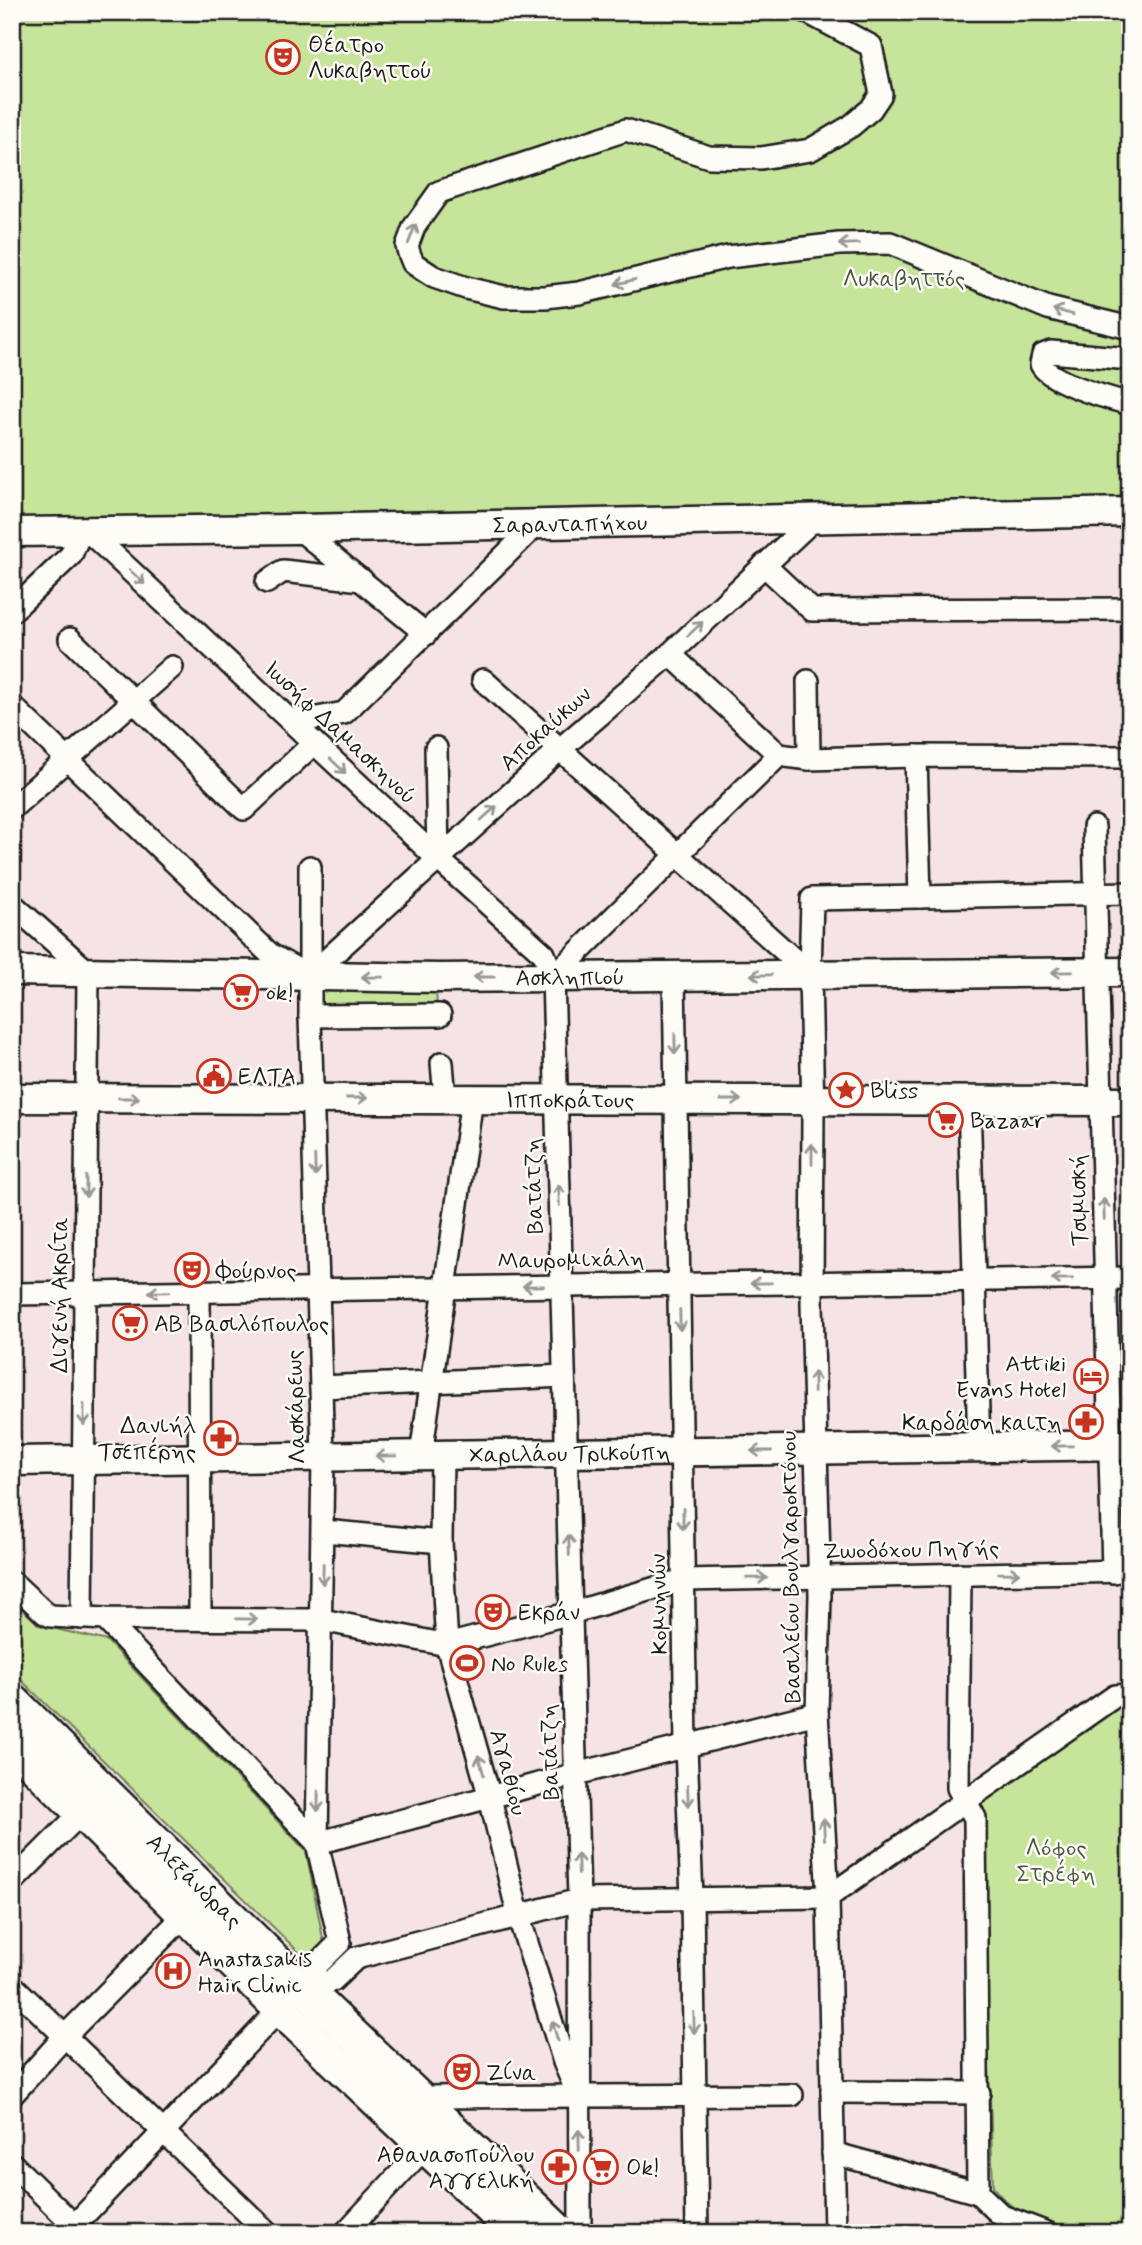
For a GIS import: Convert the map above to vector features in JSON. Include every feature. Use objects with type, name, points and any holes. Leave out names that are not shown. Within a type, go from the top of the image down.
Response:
[{"type":"main road","name":"Αλεξάνδρας","points":[[12,1700],[307,1991],[561,2233]]},
{"type":"main road","name":"Αλεξάνδρας","points":[[12,1744],[280,2008],[516,2233]]},
{"type":"street","points":[[807,12],[871,46],[881,94],[851,127],[810,150],[761,158],[709,157],[626,130],[439,192],[417,220],[410,235],[407,246],[413,262],[434,277],[504,297],[545,297],[579,293],[728,257],[839,244],[878,243],[898,246],[1048,308],[1130,328]]},
{"type":"street","points":[[1130,359],[1051,352],[1043,355],[1041,364],[1051,375],[1099,395],[1130,404]]},
{"type":"street","name":"Σαρανταπήχου","points":[[12,532],[299,529],[1130,512]]},
{"type":"street","name":"Αποκαύκων","points":[[309,976],[559,750],[670,654],[815,518]]},
{"type":"street","points":[[289,719],[312,719],[344,713],[537,524]]},
{"type":"street","points":[[299,529],[426,634]]},
{"type":"street","points":[[12,611],[71,555],[84,530]]},
{"type":"street","name":"Ιωσήφ Δαμασκηνού","points":[[84,530],[544,954],[553,977]]},
{"type":"street","points":[[764,565],[812,610],[1130,609]]},
{"type":"street","points":[[267,582],[282,571],[362,580]]},
{"type":"street","points":[[70,639],[244,809],[314,743]]},
{"type":"street","points":[[670,654],[779,755],[809,759],[916,756],[1130,757]]},
{"type":"street","points":[[12,808],[172,667]]},
{"type":"street","points":[[483,680],[810,974]]},
{"type":"street","points":[[808,681],[809,759]]},
{"type":"street","points":[[12,706],[271,955],[309,976]]},
{"type":"street","points":[[436,748],[438,859]]},
{"type":"street","points":[[553,977],[779,755]]},
{"type":"street","points":[[916,756],[920,897],[1130,893]]},
{"type":"street","name":"Τσιμισκή","points":[[1094,827],[1106,1278],[1120,1445],[1121,1571]]},
{"type":"street","name":"Λασκάρεως","points":[[310,867],[309,976],[324,1531],[317,1843],[340,1942]]},
{"type":"street","name":"Βασιλείου Βουλγαροκτόνου","points":[[835,2233],[828,1897],[817,1713],[820,1577],[812,1282],[812,900],[920,897]]},
{"type":"street","points":[[12,904],[88,972]]},
{"type":"street","name":"Ασκληπιού","points":[[12,971],[440,978],[1130,972]]},
{"type":"street","name":"Διγενή Ακρίτα","points":[[82,1618],[88,972]]},
{"type":"street","name":"Κομνηνών","points":[[674,975],[686,1747],[692,1898],[697,2233]]},
{"type":"street","name":"Βατάτζη","points":[[553,977],[579,1900],[580,2233]]},
{"type":"street","points":[[310,1016],[440,1020],[440,978]]},
{"type":"street","name":"Αγαθίου","points":[[442,1063],[458,1099],[445,1287],[431,1382],[432,1455],[447,1645],[490,1798],[518,1914],[578,2095]]},
{"type":"street","name":"Ιπποκράτους","points":[[12,1098],[1130,1101]]},
{"type":"street","points":[[969,1100],[979,1447]]},
{"type":"street","name":"Μαυρομιχάλη","points":[[12,1294],[1130,1278]]},
{"type":"street","points":[[199,1291],[200,1618]]},
{"type":"street","points":[[321,1387],[564,1376]]},
{"type":"street","name":"Χαριλάου Τρικούπη","points":[[12,1461],[1120,1445]]},
{"type":"street","points":[[324,1531],[440,1542]]},
{"type":"street","name":"Ζωοδόχου Πηγής","points":[[447,1645],[683,1580],[1121,1571]]},
{"type":"street","points":[[960,1574],[958,1788],[975,1818],[978,2193]]},
{"type":"street","points":[[12,1582],[51,1616],[105,1619],[321,1620],[447,1645]]},
{"type":"street","points":[[105,1619],[317,1843],[817,1713]]},
{"type":"street","points":[[12,2164],[75,2230],[280,2008],[307,1991],[333,1980],[356,1958],[579,1900],[828,1897],[1115,1696],[1130,1695]]},
{"type":"street","points":[[12,1882],[81,1813]]},
{"type":"street","points":[[12,2095],[65,2036],[185,1915]]},
{"type":"street","points":[[307,1991],[317,1965],[340,1942],[356,1958]]},
{"type":"street","points":[[12,1985],[268,2233]]},
{"type":"street","points":[[832,2092],[979,2093]]},
{"type":"street","points":[[418,2097],[792,2095]]},
{"type":"street","points":[[345,2233],[425,2147]]},
{"type":"street","points":[[833,2153],[978,2193],[1002,2216],[1047,2233]]},
{"type":"green space","name":"Λυκαβηττός","points":[[12,12],[1130,12],[1130,503],[12,520]]},
{"type":"green space","points":[[317,983],[436,984],[437,1012],[316,1013]]},
{"type":"green space","points":[[12,1599],[39,1625],[107,1641],[306,1851],[325,1949],[310,1963],[12,1671]]},
{"type":"green space","name":"Λόφος Στρέφη","points":[[1115,1702],[1130,1702],[1130,2233],[1072,2234],[1035,2222],[1007,2202],[993,2187],[980,1797]]},
{"type":"place","name":"Θέατρο Λυκαβηττού","points":[[283,57]]},
{"type":"place","name":"ok!","points":[[241,992]]},
{"type":"place","name":"ΕΛΤΑ","points":[[214,1076]]},
{"type":"place","name":"Bliss","points":[[846,1090]]},
{"type":"place","name":"Bazaar","points":[[946,1120]]},
{"type":"place","name":"Φούρνος","points":[[192,1270]]},
{"type":"place","name":"ΑΒ Βασιλόπουλος","points":[[130,1323]]},
{"type":"place","name":"Attiki Evans Hotel","points":[[1091,1376]]},
{"type":"place","name":"Καρδάση καιτη","points":[[1086,1422]]},
{"type":"place","name":"Δανιήλ Τσεπέρης","points":[[221,1438]]},
{"type":"place","name":"Εκράν","points":[[493,1612]]},
{"type":"place","name":"No Rules","points":[[467,1663]]},
{"type":"place","name":"Anastasakis Hair Clinic","points":[[173,1971]]},
{"type":"place","name":"Ζίνα","points":[[462,2072]]},
{"type":"place","name":"Αθανασοπούλου Αγγελική","points":[[559,2167]]},
{"type":"place","name":"Ok!","points":[[601,2167]]}]
